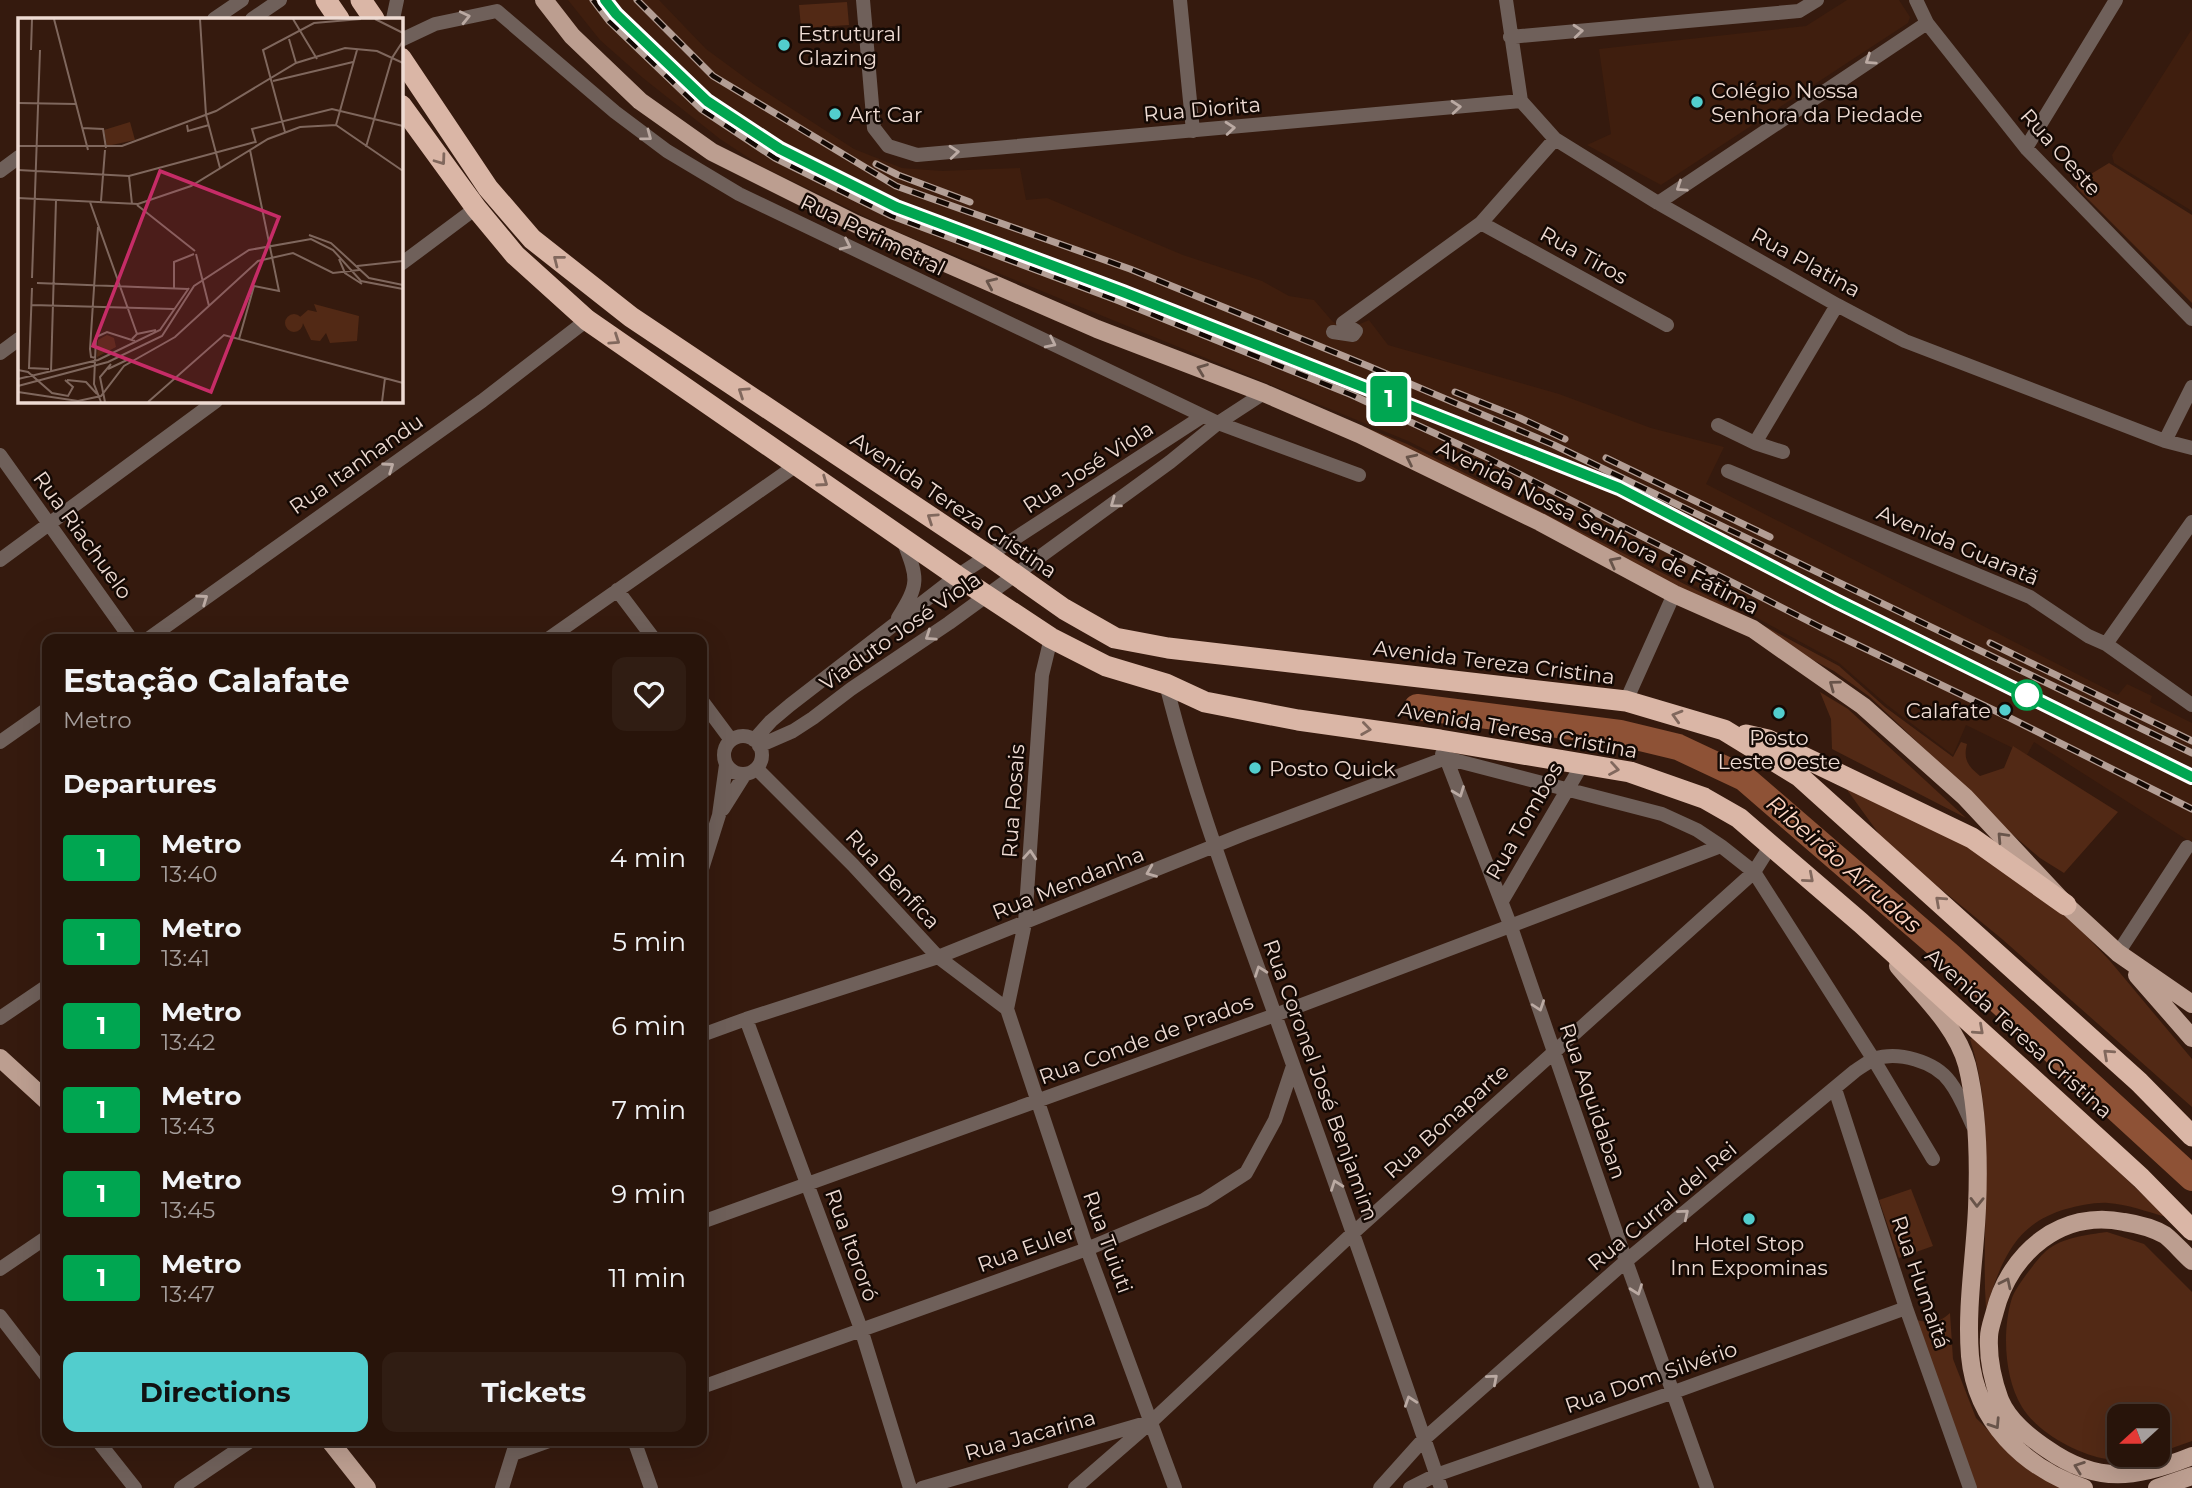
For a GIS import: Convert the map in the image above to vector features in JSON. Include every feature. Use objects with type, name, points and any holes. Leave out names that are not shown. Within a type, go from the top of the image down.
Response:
[{"type":"highway","points":[[326,0],[338,18]]},
{"type":"highway","points":[[361,0],[373,18]]},
{"type":"highway","name":"Avenida Tereza Cristina","points":[[402,59],[488,188],[532,239],[631,317],[1064,609],[1115,638],[1168,649],[1626,701]]},
{"type":"highway","points":[[402,106],[476,208],[515,255],[587,320],[957,576],[1052,638],[1106,666],[1166,684]]},
{"type":"highway","name":"Avenida Teresa Cristina","points":[[1166,684],[1205,702],[1298,720],[1422,737],[1630,772],[1704,798],[1739,818],[1861,923],[2141,1178],[2192,1230]]},
{"type":"highway","name":"Avenida Teresa Cristina","points":[[1626,701],[1724,730],[1799,776],[2138,1082],[2192,1136]]},
{"type":"highway","points":[[1724,730],[1768,740],[1972,838],[2066,905]]},
{"type":"highway","points":[[1817,763],[1882,849]]},
{"type":"highway","points":[[2138,1082],[2192,1123]]},
{"type":"main road","name":"Avenida Nossa Senhora de Fátima","points":[[544,0],[572,36],[640,101],[712,152],[856,224],[919,252],[1097,329],[1264,393],[1359,434],[1528,516],[1674,594],[1753,629],[1863,706],[1965,797],[2066,905],[2118,953]]},
{"type":"main road","points":[[1861,923],[1937,1013],[1956,1039],[1966,1063],[1976,1134],[1977,1205],[1969,1313],[1970,1358],[1980,1397],[1994,1424],[2014,1448],[2060,1480],[2084,1488]]},
{"type":"main road","points":[[2118,953],[2192,1004]]},
{"type":"main road","points":[[2118,953],[2192,1038]]},
{"type":"main road","points":[[0,1058],[42,1096]]},
{"type":"main road","points":[[2192,1261],[2165,1236],[2137,1224],[2113,1219],[2087,1220],[2059,1227],[2030,1248],[2010,1274],[1998,1300],[1989,1336],[1991,1368],[2000,1401],[2013,1421],[2030,1438],[2074,1466],[2117,1475],[2142,1473],[2192,1456]]},
{"type":"main road","points":[[334,1446],[367,1488]]},
{"type":"main road","points":[[2157,1488],[2192,1476]]},
{"type":"street","points":[[215,18],[242,0]]},
{"type":"street","points":[[254,18],[280,0]]},
{"type":"street","points":[[393,18],[397,0]]},
{"type":"street","name":"Rua Diorita","points":[[863,0],[874,128],[888,146],[917,155],[1521,102]]},
{"type":"street","points":[[1180,0],[1193,131]]},
{"type":"street","points":[[1506,0],[1521,102]]},
{"type":"street","points":[[1510,37],[1799,11],[1817,0]]},
{"type":"street","name":"Rua Oeste","points":[[1916,0],[1927,23],[2026,148],[2192,319]]},
{"type":"street","points":[[2026,148],[2116,0]]},
{"type":"street","name":"Rua Perimetral","points":[[402,40],[435,24],[497,11],[615,112],[667,151],[739,194],[1218,423],[1359,475]]},
{"type":"street","points":[[1658,202],[1927,23]]},
{"type":"street","name":"Rua Platina","points":[[1521,102],[1555,139],[1658,202],[1905,341],[2165,441],[2192,448]]},
{"type":"street","points":[[1338,328],[1481,223],[1555,139]]},
{"type":"street","points":[[0,173],[18,158]]},
{"type":"street","points":[[0,173],[18,167]]},
{"type":"street","points":[[402,263],[476,208]]},
{"type":"street","name":"Rua Tiros","points":[[1481,223],[1667,325]]},
{"type":"street","points":[[1755,443],[1837,305]]},
{"type":"street","name":"Rua Itanhandu","points":[[155,634],[482,401],[587,320]]},
{"type":"street","points":[[0,353],[18,340]]},
{"type":"street","points":[[2165,441],[2192,387]]},
{"type":"street","name":"Viaduto José Viola","points":[[757,743],[793,731],[949,623],[1170,463],[1218,423],[1264,393]]},
{"type":"street","points":[[0,560],[215,402]]},
{"type":"street","name":"Rua José Viola","points":[[757,743],[781,713],[957,576],[1203,416]]},
{"type":"street","points":[[1718,425],[1783,453]]},
{"type":"street","name":"Rua Riachuelo","points":[[0,455],[127,634]]},
{"type":"street","points":[[555,634],[798,464]]},
{"type":"street","name":"Avenida Guaratã","points":[[1728,471],[2030,597],[2088,636],[2106,644],[2192,705]]},
{"type":"street","points":[[2106,644],[2192,522]]},
{"type":"street","name":"Rua José Viola","points":[[893,625],[911,598],[915,583],[915,571],[902,538]]},
{"type":"street","points":[[617,590],[650,634]]},
{"type":"street","points":[[1626,701],[1674,594]]},
{"type":"street","name":"Rua Rosais","points":[[1007,1009],[1025,923],[1042,675],[1052,638]]},
{"type":"street","name":"Rua Coronel José Benjamim","points":[[1166,684],[1182,747],[1214,846],[1439,1481]]},
{"type":"street","points":[[707,708],[731,740]]},
{"type":"street","points":[[0,741],[42,712]]},
{"type":"street","points":[[707,853],[719,815],[726,765],[724,753],[731,740],[743,736],[757,743],[762,756],[719,815]]},
{"type":"street","name":"Rua Aquidaban","points":[[1422,737],[1446,758],[1502,901],[1707,1488]]},
{"type":"street","points":[[1446,758],[1662,814],[1697,830],[1754,872],[1874,1060],[1933,1159]]},
{"type":"street","name":"Rua Mendanha","points":[[707,1033],[938,957],[1214,846],[1446,758]]},
{"type":"street","name":"Rua Tombos","points":[[1502,901],[1583,763]]},
{"type":"street","points":[[726,765],[738,774],[751,772]]},
{"type":"street","name":"Rua Benfica","points":[[751,772],[853,865],[938,957],[1007,1009]]},
{"type":"street","points":[[1754,872],[1771,845]]},
{"type":"street","name":"Rua Conde de Prados","points":[[707,1220],[1275,1015],[1721,846]]},
{"type":"street","points":[[2118,953],[2187,847]]},
{"type":"street","name":"Rua Bonaparte","points":[[1075,1488],[1151,1422],[1353,1233],[1754,872]]},
{"type":"street","points":[[0,1018],[42,989]]},
{"type":"street","name":"Rua Tuiuti","points":[[1007,1009],[1087,1249],[1175,1488]]},
{"type":"street","name":"Rua Itororó","points":[[746,1019],[860,1329],[910,1488]]},
{"type":"street","points":[[1874,1060],[1895,1056],[1931,1066],[1948,1079],[1961,1098],[1976,1134]]},
{"type":"street","name":"Rua Curral del Rei","points":[[1380,1488],[1423,1440],[1626,1261],[1856,1071],[1874,1060]]},
{"type":"street","name":"Rua Euler","points":[[707,1385],[1087,1249],[1205,1200],[1246,1173],[1275,1120],[1293,1066]]},
{"type":"street","name":"Rua Humaitá","points":[[1835,1089],[1906,1308],[1970,1488]]},
{"type":"street","points":[[0,1269],[42,1240]]},
{"type":"street","name":"Rua Dom Silvério","points":[[1410,1488],[1439,1481],[1906,1308]]},
{"type":"street","points":[[0,1316],[42,1371]]},
{"type":"street","name":"Rua Jacarina","points":[[922,1488],[1151,1422]]},
{"type":"street","points":[[102,1446],[135,1488]]},
{"type":"street","points":[[181,1488],[243,1446]]},
{"type":"street","points":[[636,1446],[651,1488]]},
{"type":"street","points":[[502,1488],[515,1447]]},
{"type":"shaded area","points":[[568,0],[659,0],[706,49],[755,85],[854,149],[902,168],[942,171],[1020,168],[1026,200],[1047,198],[1183,255],[1262,281],[1289,296],[1314,300],[1332,321],[1346,330],[1369,320],[1388,345],[1559,394],[1651,428],[1724,447],[1706,484],[2118,695],[2127,684],[2152,696],[2150,702],[2192,723],[2192,843],[2034,742],[2027,755],[1966,725],[1953,755],[1887,705],[1839,663],[1748,613],[1408,441],[893,230],[761,166],[720,139],[643,78],[600,40]]},
{"type":"shaded area","name":"Colégio Nossa Senhora da Piedade","points":[[1847,0],[1899,0],[1910,17],[1908,23],[1661,185],[1587,145],[1611,134],[1599,49],[1806,26]]},
{"type":"shaded area","points":[[847,2],[849,25],[801,28],[799,5]]},
{"type":"shaded area","points":[[2192,29],[2192,211],[2114,163],[2112,155]]},
{"type":"shaded area","points":[[2109,163],[2192,215],[2192,303],[2076,187],[2078,182]]},
{"type":"shaded area","points":[[1238,376],[1407,444],[1718,601],[1839,666],[1885,707],[1953,757],[1961,742],[1967,744],[1968,762],[1980,776],[2004,768],[2013,746],[2118,812],[2064,873],[2040,858],[1992,817],[1870,697],[1834,671],[1663,582]]},
{"type":"shaded area","points":[[1820,692],[1848,709],[1966,818],[1832,749],[1831,719]]},
{"type":"shaded area","points":[[1845,787],[1968,841],[2061,909],[2110,961],[2192,1059],[2192,1107],[2002,939],[1887,845]]},
{"type":"shaded area","points":[[1975,1037],[2166,1217],[2103,1203],[2087,1204],[2048,1216],[2034,1224],[2012,1247],[1986,1309],[1986,1139],[1978,1072],[1970,1039]]},
{"type":"shaded area","points":[[1911,1189],[1933,1246],[1899,1258],[1879,1200]]},
{"type":"shaded area","points":[[2107,1232],[2144,1244],[2192,1292],[2192,1441],[2170,1449],[2170,1404],[2107,1404],[2107,1459],[2096,1457],[2059,1441],[2038,1425],[2022,1407],[2008,1368],[2006,1339],[2012,1298],[2042,1255],[2053,1246],[2083,1236]]},
{"type":"shaded area","points":[[1950,1313],[1953,1359],[1976,1418],[2013,1455],[2068,1485],[2094,1488],[1974,1488],[1916,1320],[1934,1322]]},
{"type":"waterway","name":"Ribeirão Arrudas","points":[[1417,707],[1620,733],[1678,747],[1744,778],[1949,955],[2192,1178]]},
{"type":"railway","points":[[593,0],[609,21],[701,109],[775,158],[892,216],[1119,301],[1352,395],[1488,458],[1820,627],[2192,809]]},
{"type":"railway","points":[[637,0],[713,76],[896,186],[1130,269],[1554,445],[2192,753]]},
{"type":"railway","points":[[876,164],[970,202]]},
{"type":"railway","points":[[1346,382],[1619,488],[1836,601],[2192,777]]},
{"type":"railway","points":[[1455,392],[1565,439]]},
{"type":"railway","points":[[1606,458],[1770,537]]},
{"type":"railway","points":[[1990,643],[2192,741]]},
{"type":"metro line","name":"1","points":[[605,0],[616,14],[707,101],[780,149],[896,207],[1123,292],[1619,488],[1836,601],[2192,777]]},
{"type":"place","name":"Estrutural Glazing","points":[[784,45]]},
{"type":"place","name":"Colégio Nossa Senhora da Piedade","points":[[1697,102]]},
{"type":"place","name":"Art Car","points":[[835,114]]},
{"type":"place","name":"Calafate","points":[[2005,710]]},
{"type":"place","name":"Posto Leste Oeste","points":[[1779,713]]},
{"type":"place","name":"Posto Quick","points":[[1255,768]]},
{"type":"place","name":"Hotel Stop Inn Expominas","points":[[1749,1219]]}]
